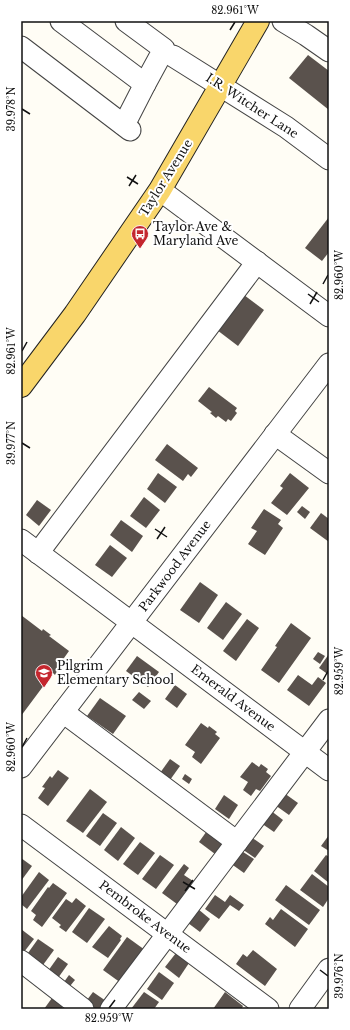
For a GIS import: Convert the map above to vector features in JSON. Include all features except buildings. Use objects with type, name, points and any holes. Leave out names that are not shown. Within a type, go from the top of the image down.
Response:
[{"type":"main road","name":"Taylor Avenue","points":[[24,376],[75,314],[160,190],[258,21]]},
{"type":"street","points":[[61,21],[145,84]]},
{"type":"street","points":[[21,47],[127,128],[145,84],[164,49],[126,21]]},
{"type":"street","points":[[283,21],[306,34],[329,51]]},
{"type":"street","name":"I.R. Witcher Lane","points":[[172,56],[286,127],[329,158]]},
{"type":"street","points":[[160,190],[329,316]]},
{"type":"street","points":[[38,553],[257,262]]},
{"type":"street","name":"Parkwood Avenue","points":[[21,767],[329,364]]},
{"type":"street","points":[[275,434],[329,473]]},
{"type":"street","name":"Emerald Avenue","points":[[21,540],[329,770]]},
{"type":"street","points":[[63,712],[237,842]]},
{"type":"street","points":[[111,1009],[304,751],[329,720]]},
{"type":"street","name":"Pembroke Avenue","points":[[21,826],[268,1009]]},
{"type":"street","points":[[21,961],[83,1009]]},
{"type":"street","points":[[300,1009],[329,969]]},
{"type":"place","name":"Taylor Ave & Maryland Ave","points":[[140,249]]},
{"type":"place","name":"Pilgrim Elementary School","points":[[44,688]]}]
